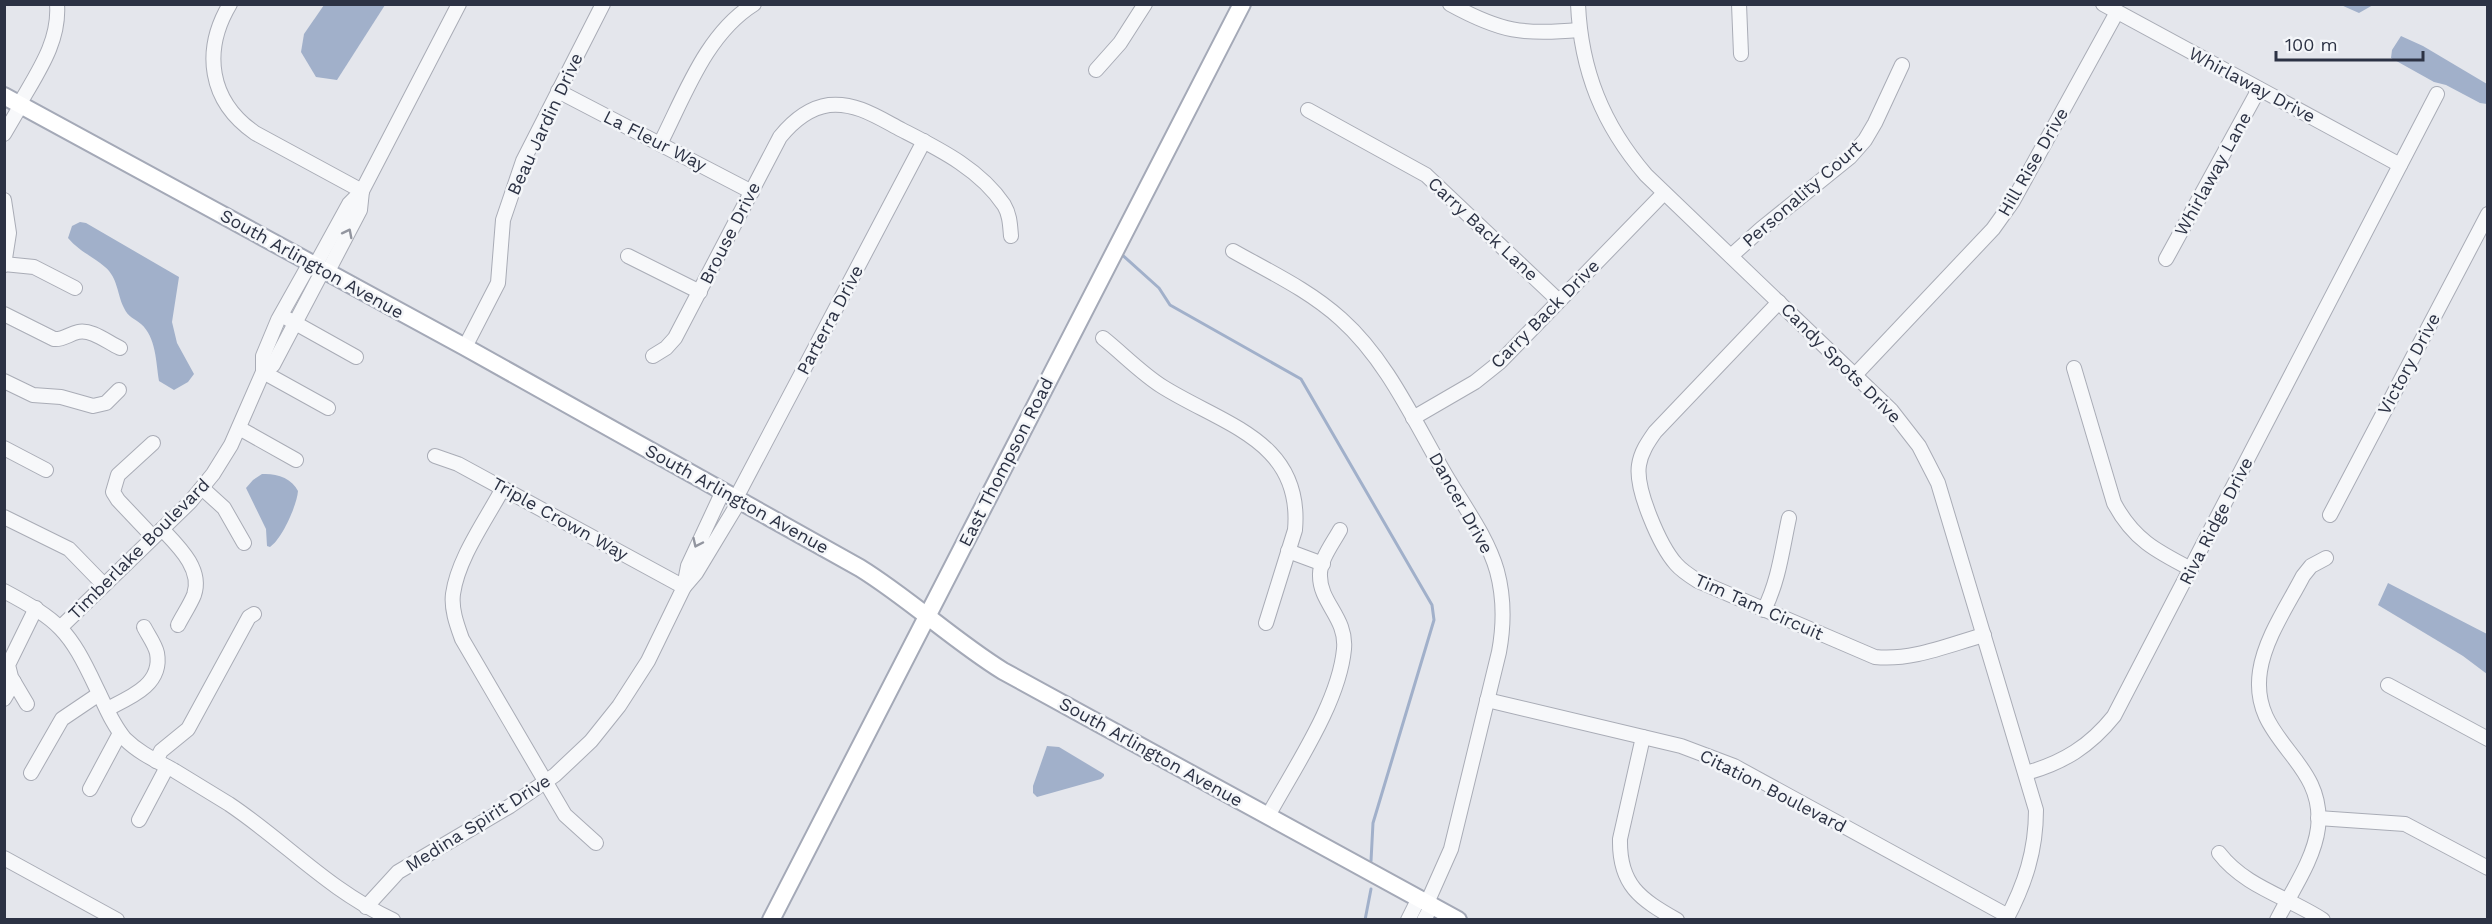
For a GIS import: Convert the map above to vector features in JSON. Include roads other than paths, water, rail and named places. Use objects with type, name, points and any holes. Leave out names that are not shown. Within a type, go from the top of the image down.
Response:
[{"type":"main road","name":"East Thompson Road","points":[[771,920],[1242,4]]},
{"type":"main road","name":"South Arlington Avenue","points":[[11,101],[465,347],[733,496],[873,576],[980,657],[1008,674],[1268,816],[1426,906],[1458,920]]},
{"type":"street","points":[[4,134],[11,101],[53,40],[58,18],[57,4]]},
{"type":"street","points":[[230,4],[216,33],[213,64],[218,87],[228,107],[255,133],[362,191]]},
{"type":"street","points":[[263,372],[263,356],[281,315],[319,268],[360,210],[362,191],[459,4]]},
{"type":"street","name":"Beau Jardin Drive","points":[[465,347],[496,290],[500,276],[503,224],[507,205],[529,149],[603,4]]},
{"type":"street","points":[[660,144],[713,43],[727,26],[754,4]]},
{"type":"street","points":[[1096,70],[1120,43],[1145,4]]},
{"type":"street","points":[[1450,4],[1494,26],[1516,32],[1579,30]]},
{"type":"street","name":"Candy Spots Drive","points":[[1578,4],[1579,30],[1591,82],[1606,120],[1631,158],[1664,193],[1891,410],[1907,429],[1929,463],[1942,493],[2026,772]]},
{"type":"street","points":[[1739,4],[1741,54]]},
{"type":"street","name":"Whirlaway Drive","points":[[2103,4],[2400,165]]},
{"type":"street","name":"Hill Rise Drive","points":[[1855,375],[1993,229],[2007,210],[2116,12]]},
{"type":"street","name":"Personality Court","points":[[1731,256],[1850,157],[1865,140],[1875,123],[1902,65]]},
{"type":"street","name":"Whirlaway Lane","points":[[2166,259],[2259,89]]},
{"type":"street","name":"La Fleur Way","points":[[558,92],[752,192]]},
{"type":"street","name":"Riva Ridge Drive","points":[[2026,772],[2061,761],[2082,749],[2106,725],[2118,708],[2437,94]]},
{"type":"street","name":"Brouse Drive","points":[[653,356],[666,348],[675,338],[780,136],[797,118],[809,111],[827,106],[855,108],[924,141]]},
{"type":"street","name":"Carry Back Lane","points":[[1308,110],[1426,175],[1559,301]]},
{"type":"street","points":[[924,141],[959,161],[987,185],[1006,210],[1010,220],[1011,236]]},
{"type":"street","name":"Parterra Drive","points":[[733,496],[924,141]]},
{"type":"street","name":"Carry Back Drive","points":[[1413,418],[1474,382],[1500,362],[1664,193]]},
{"type":"street","points":[[4,200],[9,233],[5,263],[34,267],[75,288]]},
{"type":"street","name":"Victory Drive","points":[[2330,515],[2487,214]]},
{"type":"street","name":"Dancer Drive","points":[[1233,251],[1306,292],[1342,320],[1373,354],[1483,538],[1499,580],[1503,603],[1502,639],[1451,849],[1426,906],[1408,920]]},
{"type":"street","points":[[628,256],[700,292]]},
{"type":"street","points":[[263,372],[273,365],[319,268]]},
{"type":"street","name":"Tim Tam Circuit","points":[[1779,302],[1655,432],[1645,447],[1639,465],[1639,479],[1643,497],[1665,548],[1676,564],[1698,581],[1875,657],[1894,659],[1908,657],[1984,635]]},
{"type":"street","points":[[4,314],[54,339],[86,332],[120,348]]},
{"type":"street","points":[[281,315],[356,357]]},
{"type":"street","points":[[1103,338],[1162,386],[1250,435],[1275,456],[1291,484],[1296,507],[1295,530],[1266,623]]},
{"type":"street","points":[[2074,368],[2114,503],[2122,519],[2148,545],[2191,569]]},
{"type":"street","points":[[263,372],[328,408]]},
{"type":"street","name":"Timberlake Boulevard","points":[[61,627],[202,488],[218,467],[263,372]]},
{"type":"street","points":[[4,381],[33,395],[68,398],[93,406],[106,403],[119,390]]},
{"type":"street","points":[[238,428],[296,460]]},
{"type":"street","points":[[153,443],[118,475],[113,489],[114,496],[182,552],[192,568],[196,579],[194,595],[178,625]]},
{"type":"street","points":[[4,448],[46,470]]},
{"type":"street","name":"Triple Crown Way","points":[[435,456],[458,464],[684,587]]},
{"type":"street","points":[[202,488],[224,508],[244,543]]},
{"type":"street","points":[[503,488],[459,571],[453,596],[454,619],[462,639],[565,815],[596,843]]},
{"type":"street","name":"Medina Spirit Drive","points":[[684,587],[688,566],[733,496]]},
{"type":"street","name":"Medina Spirit Drive","points":[[366,907],[398,872],[510,806],[546,782],[591,741],[619,706],[648,661],[684,587],[696,573],[733,496]]},
{"type":"street","points":[[4,517],[69,549],[104,585]]},
{"type":"street","points":[[1764,610],[1782,563],[1789,518]]},
{"type":"street","points":[[1268,816],[1326,710],[1336,683],[1344,651],[1345,635],[1342,624],[1322,590],[1320,574],[1341,530]]},
{"type":"street","points":[[1288,551],[1323,564]]},
{"type":"street","points":[[2277,920],[2312,851],[2318,818],[2314,788],[2301,765],[2272,731],[2261,703],[2259,683],[2266,649],[2303,576],[2311,566],[2326,558]]},
{"type":"street","points":[[4,591],[36,608],[61,627],[75,644],[120,733],[137,750],[250,818],[327,882],[366,907],[393,920]]},
{"type":"street","points":[[27,704],[9,670],[10,657],[36,608]]},
{"type":"street","points":[[139,820],[162,764],[161,751],[188,729],[249,617],[254,614]]},
{"type":"street","points":[[107,709],[143,690],[153,676],[157,654],[144,627]]},
{"type":"street","points":[[4,699],[14,682]]},
{"type":"street","points":[[2388,685],[2487,740]]},
{"type":"street","points":[[31,773],[62,719],[99,694]]},
{"type":"street","name":"Citation Boulevard","points":[[1487,700],[1695,750],[1734,766],[2007,918]]},
{"type":"street","points":[[90,789],[120,733]]},
{"type":"street","points":[[1643,737],[1620,839],[1620,853],[1626,876],[1640,897],[1677,920]]},
{"type":"street","points":[[2007,918],[2030,867],[2034,844],[2036,810],[2026,772]]},
{"type":"street","points":[[2318,818],[2405,824],[2487,867]]},
{"type":"street","points":[[2219,853],[2241,876],[2323,920]]},
{"type":"street","points":[[4,858],[117,920]]},
{"type":"water","points":[[324,5],[385,5],[337,80],[316,77],[301,52],[304,34]]},
{"type":"water","points":[[2341,5],[2373,5],[2359,13]]},
{"type":"water","points":[[2401,36],[2423,46],[2487,84],[2487,104],[2480,103],[2446,85],[2434,82],[2391,58],[2392,50]]},
{"type":"water","points":[[80,222],[86,223],[179,277],[172,322],[177,343],[194,374],[188,382],[174,390],[159,381],[154,350],[146,329],[126,311],[109,271],[68,238],[72,226]]},
{"type":"water","points":[[262,474],[283,477],[298,491],[288,521],[275,543],[270,547],[267,546],[266,529],[246,488]]},
{"type":"water","points":[[2388,583],[2487,634],[2487,674],[2463,656],[2378,605]]},
{"type":"water","points":[[1047,746],[1059,747],[1104,776],[1101,779],[1037,797],[1033,793],[1033,786]]},
{"type":"waterway","points":[[1119,252],[1159,288],[1170,305],[1301,379],[1432,605],[1434,620],[1373,823],[1371,861]]},
{"type":"waterway","points":[[1365,920],[1371,889]]}]
